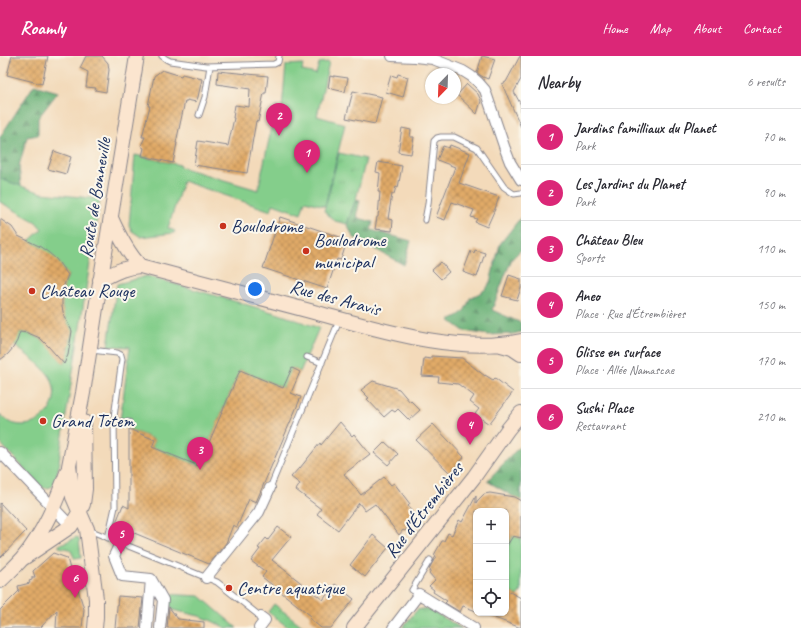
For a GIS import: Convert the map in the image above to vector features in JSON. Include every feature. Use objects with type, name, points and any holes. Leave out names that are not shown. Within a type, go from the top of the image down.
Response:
[{"type":"main road","name":"Route de Bonneville","points":[[80,511],[73,497],[70,466],[83,394],[137,56]]},
{"type":"main road","points":[[111,218],[123,244],[140,266]]},
{"type":"main road","name":"Rue des Aravis","points":[[100,280],[122,269],[140,266],[403,335],[467,344],[499,344]]},
{"type":"main road","points":[[499,344],[521,341]]},
{"type":"main road","points":[[499,344],[512,348],[521,354]]},
{"type":"main road","name":"Route de Bonneville","points":[[80,511],[83,504],[85,488],[83,394]]},
{"type":"main road","name":"Rue d'Étrembières","points":[[354,628],[481,468],[521,413]]},
{"type":"main road","points":[[0,581],[22,559],[38,536],[54,508],[70,466]]},
{"type":"main road","points":[[80,511],[79,527],[96,599],[95,628]]},
{"type":"main road","points":[[22,559],[79,527]]},
{"type":"street","points":[[392,56],[434,58],[473,78],[485,90],[504,149],[521,180]]},
{"type":"street","points":[[0,452],[54,508],[79,527]]},
{"type":"street","points":[[206,578],[259,512],[270,488]]},
{"type":"street","points":[[120,543],[114,556],[122,576],[151,580],[164,600],[160,628]]},
{"type":"street","points":[[147,628],[151,580]]},
{"type":"street","points":[[393,628],[419,594],[474,628]]},
{"type":"street","points":[[259,628],[265,620],[261,617]]},
{"type":"lane","points":[[162,56],[170,61],[200,66],[272,64],[278,62],[279,56]]},
{"type":"lane","points":[[199,115],[205,97],[210,66]]},
{"type":"lane","points":[[425,220],[434,141],[437,138],[454,137],[477,148],[504,187],[514,194],[521,193]]},
{"type":"lane","points":[[270,488],[340,319]]},
{"type":"lane","points":[[89,350],[117,353],[122,357],[114,421],[115,507],[108,538]]},
{"type":"lane","points":[[306,357],[322,363]]},
{"type":"lane","points":[[114,421],[129,422]]},
{"type":"lane","points":[[79,527],[218,582],[261,617]]},
{"type":"lane","points":[[419,594],[412,590],[430,560]]},
{"type":"green space","points":[[329,62],[317,116],[345,124],[325,206],[305,201],[301,214],[273,204],[271,211],[183,181],[168,228],[175,231],[174,233],[141,237],[132,231],[129,225],[135,155],[180,165],[180,167],[258,190],[276,107],[282,108],[286,65],[303,64],[302,71],[316,74],[319,63]]},
{"type":"green space","points":[[34,85],[58,92],[38,118],[38,135],[27,137],[19,166],[21,186],[0,179],[0,137]]},
{"type":"green space","points":[[339,153],[366,159],[356,199],[347,224],[335,221],[324,211]]},
{"type":"green space","points":[[0,179],[42,193],[100,199],[60,462],[54,485],[48,488],[38,485],[39,484],[0,443],[0,414],[9,422],[19,425],[29,424],[45,416],[50,409],[54,400],[54,391],[50,376],[36,362],[14,345],[20,332],[35,336],[45,343],[64,364],[68,355],[72,331],[64,316],[62,307],[64,285],[68,275],[51,255],[29,241],[42,229],[36,222],[0,202]]},
{"type":"green space","points":[[356,199],[360,200],[357,213],[358,218],[373,222],[371,230],[411,241],[404,265],[353,237],[347,224]]},
{"type":"green space","points":[[521,217],[521,250],[512,259],[492,310],[521,323],[521,332],[513,334],[489,335],[464,331],[449,320],[463,312],[470,298],[487,288],[500,244]]},
{"type":"green space","points":[[147,276],[279,314],[319,328],[300,372],[292,368],[283,388],[240,370],[199,466],[152,447],[155,440],[129,429],[129,422],[120,421],[130,347],[108,346],[117,284]]},
{"type":"green space","points":[[521,445],[521,501],[487,481]]},
{"type":"green space","points":[[513,536],[521,538],[521,593],[520,592],[517,596],[509,592],[509,542]]},
{"type":"green space","points":[[77,537],[79,539],[81,558],[75,559],[70,549],[59,547],[59,545]]},
{"type":"green space","points":[[162,594],[200,596],[237,628],[226,628],[199,616],[173,610]]},
{"type":"green space","points":[[274,604],[305,628],[289,628],[268,612]]},
{"type":"green space","points":[[427,608],[462,628],[402,628],[417,610]]},
{"type":"building","points":[[12,56],[48,56],[42,84],[7,75]]},
{"type":"building","points":[[86,56],[102,56],[108,63],[109,70],[106,92],[95,90],[96,88],[86,87],[88,72],[80,68]]},
{"type":"building","points":[[482,56],[495,59],[488,79],[477,73]]},
{"type":"building","points":[[520,56],[521,79],[514,92],[521,105],[521,127],[502,84],[506,82]]},
{"type":"building","points":[[162,70],[181,76],[182,74],[202,79],[196,102],[185,101],[173,163],[142,156],[144,148],[141,146],[145,137],[142,137],[150,106],[148,106],[154,76]]},
{"type":"building","points":[[218,71],[268,76],[266,93],[264,93],[258,122],[256,121],[247,173],[194,165],[198,141],[228,146],[234,118],[235,105],[249,107],[250,89],[217,84]]},
{"type":"building","points":[[398,74],[408,77],[403,97],[386,92],[391,75],[397,77]]},
{"type":"building","points":[[330,76],[348,78],[345,92],[328,88]]},
{"type":"building","points":[[467,84],[478,94],[481,101],[477,114],[461,99],[461,91]]},
{"type":"building","points":[[353,91],[382,97],[375,124],[346,118]]},
{"type":"building","points":[[402,128],[411,130],[410,137],[414,137],[411,154],[398,152]]},
{"type":"building","points":[[450,145],[470,153],[459,183],[499,197],[487,227],[475,222],[477,219],[471,217],[474,210],[452,202],[445,220],[436,217],[455,167],[437,160],[443,146],[449,148]]},
{"type":"building","points":[[54,151],[71,157],[66,174],[48,169]]},
{"type":"building","points":[[378,162],[402,166],[398,188],[396,187],[394,194],[392,194],[388,219],[393,220],[392,231],[375,229],[378,217],[380,192],[378,192],[380,173],[376,172]]},
{"type":"building","name":"Boulodrome municipal","points":[[280,217],[343,238],[342,243],[346,244],[341,260],[337,259],[327,289],[263,268]]},
{"type":"building","name":"Château Rouge","points":[[0,219],[12,227],[18,236],[48,252],[56,259],[68,275],[64,285],[62,307],[64,316],[72,331],[68,355],[64,364],[40,338],[28,333],[20,332],[13,348],[0,360]]},
{"type":"building","points":[[475,250],[485,253],[477,277],[463,272],[471,251],[474,253]]},
{"type":"building","points":[[441,262],[449,272],[441,279],[432,270]]},
{"type":"building","points":[[509,275],[521,279],[521,288],[517,300],[502,296]]},
{"type":"building","points":[[431,356],[462,358],[485,376],[493,380],[495,378],[513,392],[489,424],[475,414],[479,409],[470,402],[474,396],[458,384],[438,382],[439,377],[422,376],[424,358],[431,359]]},
{"type":"building","points":[[292,368],[300,372],[291,393],[301,397],[256,502],[249,499],[237,527],[233,525],[226,543],[218,553],[217,552],[216,556],[209,564],[115,525],[123,505],[129,508],[129,429],[155,440],[152,447],[199,466],[240,370],[283,388]]},
{"type":"building","points":[[373,381],[399,389],[410,402],[411,401],[420,410],[409,420],[398,409],[395,412],[392,410],[384,417],[367,399],[369,398],[361,390]]},
{"type":"building","points":[[340,422],[352,436],[354,434],[370,454],[344,474],[361,495],[384,477],[391,485],[394,483],[410,504],[408,506],[412,512],[410,514],[414,519],[405,531],[403,530],[399,535],[375,504],[365,511],[359,503],[338,530],[317,514],[321,509],[296,490],[300,484],[291,477]]},
{"type":"building","points":[[433,424],[464,457],[451,474],[416,440]]},
{"type":"building","points":[[385,442],[398,454],[388,465],[374,453]]},
{"type":"building","points":[[490,493],[514,497],[521,501],[521,538],[513,536],[509,542],[509,508],[473,508],[473,610],[463,606],[460,612],[445,603],[447,601],[433,592],[434,590],[429,586],[435,580],[429,573],[431,570],[429,569],[436,556],[434,555],[442,541],[444,541],[448,533],[452,535],[459,520],[462,522],[476,496],[476,503],[484,494]]},
{"type":"building","points":[[0,503],[26,531],[0,558]]},
{"type":"building","points":[[278,527],[291,537],[272,560],[323,600],[335,584],[354,599],[331,628],[321,628],[309,618],[311,616],[262,577],[266,572],[251,561],[260,549],[258,548],[266,538],[268,540]]},
{"type":"building","points":[[373,535],[388,548],[365,577],[350,565]]},
{"type":"building","points":[[53,553],[67,558],[71,573],[73,573],[84,609],[82,628],[56,628],[57,610],[40,628],[0,628],[0,610],[19,591],[18,586],[30,583],[29,581],[32,580],[32,577],[35,577],[33,571]]},
{"type":"building","points":[[509,592],[521,598],[521,628],[489,616],[509,616]]},
{"type":"building","points":[[118,596],[143,598],[140,628],[115,628]]},
{"type":"building","points":[[169,607],[178,619],[204,622],[204,628],[167,628]]},
{"type":"place","name":"Les Jardins du Planet","points":[[279,136]]},
{"type":"place","name":"Jardins familliaux du Planet","points":[[307,173]]},
{"type":"place","name":"Boulodrome","points":[[223,226]]},
{"type":"place","name":"Boulodrome municipal","points":[[306,251]]},
{"type":"place","name":"Château Rouge","points":[[32,291]]},
{"type":"place","name":"Grand Totem","points":[[43,421]]},
{"type":"place","name":"Aneo","points":[[470,445]]},
{"type":"place","name":"Château Bleu","points":[[200,470]]},
{"type":"place","name":"Glisse en surface","points":[[121,554]]},
{"type":"place","name":"Centre aquatique","points":[[229,588]]},
{"type":"place","name":"Sushi Place","points":[[75,598]]}]
